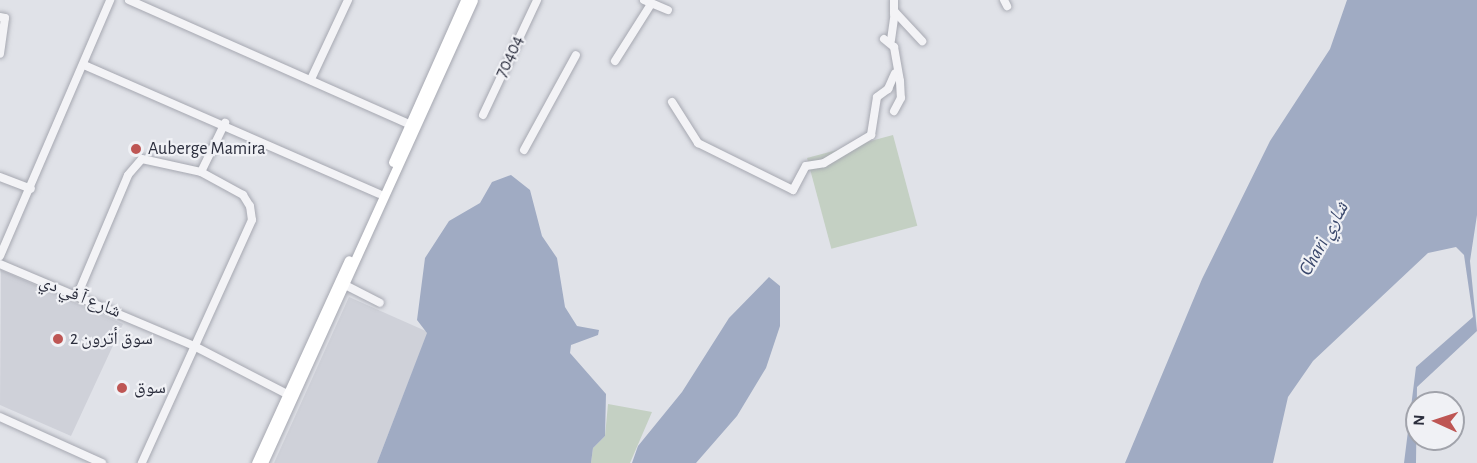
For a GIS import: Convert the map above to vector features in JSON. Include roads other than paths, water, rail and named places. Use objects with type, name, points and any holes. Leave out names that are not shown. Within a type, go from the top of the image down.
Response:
[{"type":"main road","points":[[256,463],[345,285],[465,0]]},
{"type":"main road","points":[[263,463],[379,194],[472,0]]},
{"type":"street","points":[[0,256],[31,189],[110,0]]},
{"type":"street","points":[[129,0],[312,77],[412,126]]},
{"type":"street","points":[[312,77],[348,0]]},
{"type":"street","name":"70404","points":[[483,115],[537,0]]},
{"type":"street","points":[[894,0],[894,14],[887,40],[894,47],[895,73],[902,98],[894,111]]},
{"type":"street","points":[[615,61],[648,2],[668,10]]},
{"type":"street","points":[[894,14],[922,41]]},
{"type":"street","points":[[0,17],[4,18],[4,43],[0,54]]},
{"type":"street","points":[[524,150],[576,55]]},
{"type":"street","points":[[84,65],[225,123],[379,194]]},
{"type":"street","points":[[672,102],[698,143],[793,190],[806,166],[824,163],[871,135],[877,97],[888,89],[895,73]]},
{"type":"street","points":[[201,172],[225,123]]},
{"type":"street","points":[[77,296],[128,175],[142,159],[201,172],[243,195],[253,215],[142,463]]},
{"type":"street","points":[[0,177],[31,189]]},
{"type":"street","name":"شارع آ في دي","points":[[0,264],[194,346],[291,396]]},
{"type":"street","points":[[345,285],[380,303]]},
{"type":"street","points":[[0,417],[102,463]]},
{"type":"water","name":"Chari شاري","points":[[1347,0],[1477,0],[1477,215],[1470,261],[1477,331],[1417,387],[1417,391],[1413,391],[1416,367],[1473,317],[1464,255],[1456,247],[1428,253],[1313,361],[1288,397],[1273,463],[1125,463],[1202,279],[1270,141],[1330,49]]},
{"type":"water","points":[[511,175],[530,190],[542,236],[557,258],[565,307],[577,326],[599,330],[598,335],[571,345],[570,353],[606,394],[605,436],[593,448],[591,463],[377,463],[427,333],[417,320],[425,258],[449,221],[480,203],[492,182]]},
{"type":"water","points":[[769,277],[780,286],[780,326],[766,368],[737,416],[696,463],[632,463],[638,446],[682,392],[729,318]]},
{"type":"water","points":[[1406,451],[1416,451],[1416,463],[1404,463]]},
{"type":"place","name":"Auberge Mamira","points":[[136,149]]},
{"type":"place","name":"سوق أترون 2","points":[[58,339]]},
{"type":"place","name":"سوق","points":[[122,388]]}]
